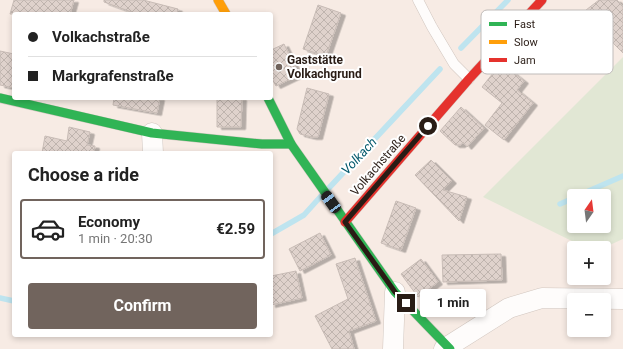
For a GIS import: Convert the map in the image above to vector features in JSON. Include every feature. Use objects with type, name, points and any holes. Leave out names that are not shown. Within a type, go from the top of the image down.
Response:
[{"type":"street","points":[[218,0],[225,12]]},
{"type":"street","name":"Volkachstraße","points":[[533,10],[542,0]]},
{"type":"street","name":"Volkachstraße","points":[[345,222],[481,66]]},
{"type":"street","points":[[0,98],[152,133],[262,144],[290,144]]},
{"type":"street","points":[[269,100],[290,144],[395,292],[447,348],[509,308],[542,298],[623,299]]},
{"type":"street","points":[[152,133],[153,151]]},
{"type":"street","points":[[393,349],[395,292]]},
{"type":"lane","points":[[418,0],[454,64],[469,79]]},
{"type":"green space","points":[[623,57],[623,239],[611,244],[611,241],[572,241],[483,197],[606,74],[613,74],[613,67]]},
{"type":"building","points":[[14,0],[74,0],[71,12],[12,12],[12,14],[10,14]]},
{"type":"building","points":[[104,0],[143,0],[178,9],[177,12],[132,12],[104,2]]},
{"type":"building","points":[[599,0],[617,0],[623,7],[623,53],[613,43],[613,10],[586,10]]},
{"type":"building","points":[[318,5],[341,13],[326,56],[303,49]]},
{"type":"building","points":[[284,44],[299,75],[276,86],[273,81],[273,49]]},
{"type":"building","points":[[0,51],[12,54],[12,88],[0,85]]},
{"type":"building","points":[[492,74],[515,74],[524,81],[517,90],[533,103],[504,140],[485,125],[502,103],[482,87]]},
{"type":"building","points":[[307,88],[329,94],[318,137],[300,134],[297,129]]},
{"type":"building","points":[[114,100],[160,100],[157,113],[113,105]]},
{"type":"building","points":[[217,100],[242,100],[241,127],[217,127]]},
{"type":"building","points":[[461,107],[484,128],[467,147],[463,142],[461,145],[455,145],[440,131]]},
{"type":"building","points":[[69,127],[90,132],[87,145],[95,146],[94,151],[42,151],[45,136],[67,141]]},
{"type":"building","points":[[431,160],[452,181],[443,190],[467,197],[459,221],[415,175]]},
{"type":"building","points":[[396,201],[416,208],[401,250],[381,243]]},
{"type":"building","points":[[320,233],[331,255],[300,271],[289,249]]},
{"type":"building","points":[[501,254],[502,280],[443,282],[442,255]]},
{"type":"building","points":[[355,258],[376,321],[349,331],[354,349],[332,349],[315,316],[348,299],[336,264]]},
{"type":"building","points":[[421,259],[438,282],[418,297],[401,274]]},
{"type":"building","points":[[296,271],[302,298],[273,305],[273,276]]},
{"type":"waterway","name":"Volkach","points":[[498,10],[508,0]]},
{"type":"waterway","name":"Volkach","points":[[461,48],[481,28]]},
{"type":"waterway","name":"Volkach","points":[[328,189],[440,69]]},
{"type":"waterway","points":[[593,189],[623,176]]},
{"type":"waterway","name":"Volkach","points":[[273,233],[304,215],[322,195]]},
{"type":"waterway","points":[[560,204],[567,201]]},
{"type":"waterway","name":"Volkach","points":[[0,298],[12,301]]},
{"type":"traffic: fast","points":[[0,98],[152,133],[262,144],[291,144]]},
{"type":"traffic: fast","points":[[269,100],[291,144],[395,292],[450,349]]},
{"type":"traffic: slow","points":[[218,0],[225,12]]},
{"type":"traffic: jam","points":[[533,10],[542,0]]},
{"type":"traffic: jam","points":[[345,222],[481,66]]},
{"type":"place","name":"Gaststätte Volkachgrund","points":[[279,67]]},
{"type":"route","points":[[406,303],[395,292],[345,222],[428,126]]}]
